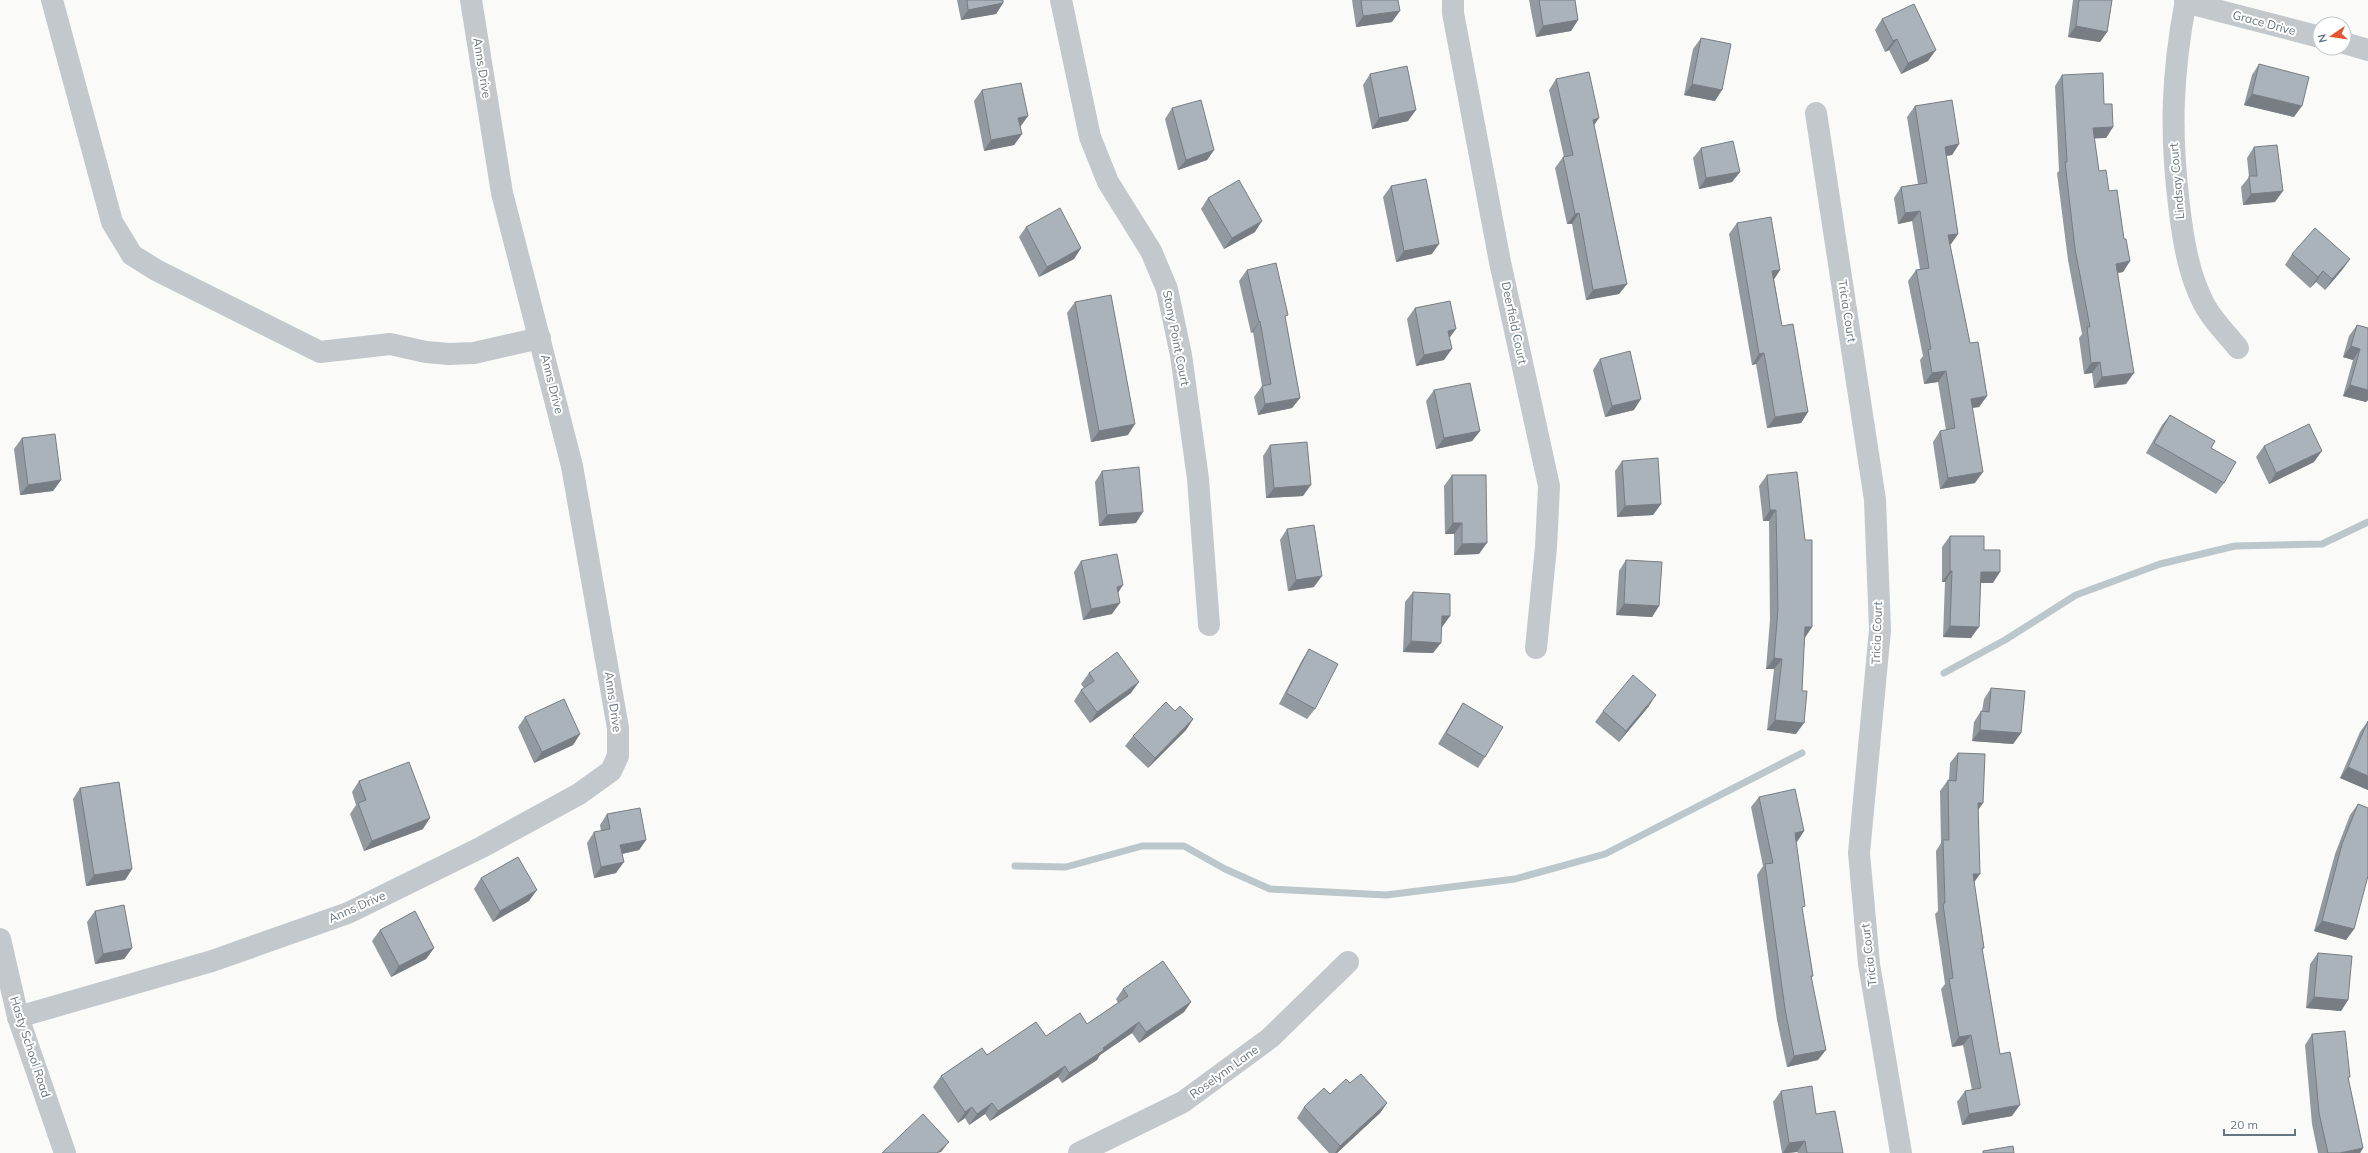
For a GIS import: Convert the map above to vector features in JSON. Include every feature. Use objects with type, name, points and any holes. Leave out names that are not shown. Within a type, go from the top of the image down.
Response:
[{"type":"street","points":[[52,0],[112,222],[132,255],[156,270],[320,352],[390,344],[426,352],[455,354],[474,353],[540,338]]},
{"type":"street","name":"Anns Drive","points":[[18,1017],[212,961],[348,913],[482,847],[579,794],[611,771],[618,756],[618,728],[572,466],[502,193],[471,0]]},
{"type":"street","name":"Stony Point Court","points":[[1061,0],[1090,137],[1108,182],[1151,251],[1167,288],[1181,355],[1198,479],[1210,625]]},
{"type":"street","name":"Deerfield Court","points":[[1453,0],[1455,21],[1500,262],[1549,486],[1546,547],[1536,648]]},
{"type":"street","name":"Grace Drive","points":[[2185,1],[2312,35]]},
{"type":"street","name":"Lindsay Court","points":[[2185,1],[2175,61],[2172,123],[2184,244],[2192,275],[2204,304],[2238,348]]},
{"type":"street","points":[[2352,45],[2368,50]]},
{"type":"street","name":"Tricia Court","points":[[1816,113],[1875,500],[1880,630],[1858,853],[1869,964],[1901,1153]]},
{"type":"street","name":"Hasty School Road","points":[[0,939],[18,1017],[65,1153]]},
{"type":"street","name":"Roselynn Lane","points":[[1079,1153],[1183,1102],[1270,1038],[1348,962]]},
{"type":"building","points":[[967,0],[1003,0],[1003,3],[968,10]]},
{"type":"building","points":[[1361,0],[1398,0],[1400,11],[1363,16]]},
{"type":"building","points":[[1539,0],[1575,0],[1578,20],[1543,26]]},
{"type":"building","points":[[2079,0],[2112,0],[2107,32],[2076,26]]},
{"type":"building","points":[[1914,4],[1936,50],[1908,63],[1897,39],[1893,41],[1882,19]]},
{"type":"building","points":[[1701,38],[1731,44],[1722,90],[1692,84]]},
{"type":"building","points":[[2259,64],[2309,77],[2302,106],[2252,94]]},
{"type":"building","points":[[1407,66],[1416,110],[1379,118],[1370,74]]},
{"type":"building","points":[[1589,72],[1599,118],[1593,120],[1627,284],[1593,290],[1579,213],[1575,214],[1563,157],[1573,155],[1556,79]]},
{"type":"building","points":[[2103,73],[2104,104],[2112,104],[2113,127],[2093,128],[2099,171],[2106,170],[2109,191],[2117,190],[2124,239],[2126,239],[2130,261],[2116,264],[2134,373],[2102,377],[2100,362],[2091,363],[2087,327],[2090,327],[2075,249],[2065,162],[2067,162],[2062,75]]},
{"type":"building","points":[[1021,83],[1028,116],[1018,118],[1022,134],[991,140],[982,90]]},
{"type":"building","points":[[1201,100],[1214,150],[1186,160],[1172,108]]},
{"type":"building","points":[[1952,100],[1959,144],[1945,147],[1958,234],[1948,235],[1970,343],[1978,342],[1987,396],[1971,399],[1983,472],[1948,478],[1940,431],[1955,428],[1946,371],[1932,373],[1928,350],[1931,349],[1916,270],[1929,268],[1920,211],[1905,213],[1901,187],[1927,183],[1915,106]]},
{"type":"building","points":[[1733,141],[1740,172],[1706,178],[1701,148]]},
{"type":"building","points":[[2277,145],[2283,191],[2251,194],[2249,176],[2257,176],[2254,147]]},
{"type":"building","points":[[1426,179],[1439,244],[1404,251],[1391,186]]},
{"type":"building","points":[[1239,180],[1262,221],[1232,238],[1208,198]]},
{"type":"building","points":[[1060,208],[1081,248],[1047,267],[1026,227]]},
{"type":"building","points":[[1771,217],[1780,270],[1772,271],[1782,326],[1793,324],[1808,412],[1775,417],[1764,353],[1759,354],[1737,223]]},
{"type":"building","points":[[2315,228],[2350,259],[2332,279],[2323,271],[2318,277],[2292,254]]},
{"type":"building","points":[[1276,263],[1288,315],[1285,316],[1300,398],[1265,404],[1262,386],[1271,384],[1260,321],[1259,322],[1247,270]]},
{"type":"building","points":[[1111,295],[1135,424],[1099,431],[1075,302]]},
{"type":"building","points":[[1450,301],[1456,329],[1448,331],[1452,349],[1424,355],[1415,308]]},
{"type":"building","points":[[2357,325],[2368,328],[2368,390],[2350,385],[2360,349],[2351,346]]},
{"type":"building","points":[[1630,351],[1641,399],[1612,406],[1600,359]]},
{"type":"building","points":[[1470,383],[1480,431],[1444,438],[1434,390]]},
{"type":"building","points":[[2170,415],[2215,441],[2211,448],[2236,462],[2224,483],[2154,443]]},
{"type":"building","points":[[2309,424],[2322,451],[2276,473],[2264,446]]},
{"type":"building","points":[[55,434],[61,480],[28,485],[22,438]]},
{"type":"building","points":[[1307,442],[1311,485],[1274,488],[1270,445]]},
{"type":"building","points":[[1658,458],[1661,504],[1625,506],[1622,461]]},
{"type":"building","points":[[1139,467],[1143,512],[1107,515],[1102,471]]},
{"type":"building","points":[[1797,472],[1805,540],[1812,540],[1812,627],[1805,627],[1802,691],[1807,691],[1804,723],[1775,720],[1782,659],[1774,658],[1778,609],[1776,510],[1770,510],[1767,475]]},
{"type":"building","points":[[1452,475],[1486,475],[1487,543],[1462,544],[1462,523],[1453,523]]},
{"type":"building","points":[[1314,525],[1322,576],[1296,580],[1287,529]]},
{"type":"building","points":[[1950,536],[1984,536],[1984,550],[2000,550],[2000,572],[1981,572],[1979,627],[1950,626],[1952,571],[1950,571]]},
{"type":"building","points":[[1117,554],[1123,585],[1117,587],[1120,603],[1091,609],[1081,561]]},
{"type":"building","points":[[1626,560],[1662,562],[1659,606],[1624,604]]},
{"type":"building","points":[[1413,592],[1450,594],[1450,616],[1442,616],[1441,643],[1411,641]]},
{"type":"building","points":[[1309,649],[1338,664],[1315,709],[1286,693]]},
{"type":"building","points":[[1117,652],[1139,682],[1097,712],[1081,690],[1094,681],[1089,673]]},
{"type":"building","points":[[1633,675],[1656,695],[1626,731],[1603,711]]},
{"type":"building","points":[[1991,688],[2025,691],[2021,733],[1980,730],[1981,711],[1989,712]]},
{"type":"building","points":[[564,699],[580,734],[542,752],[525,717]]},
{"type":"building","points":[[1166,702],[1175,711],[1180,706],[1193,719],[1155,758],[1133,736]]},
{"type":"building","points":[[1463,703],[1503,727],[1485,757],[1446,733]]},
{"type":"building","points":[[2368,721],[2368,776],[2348,767]]},
{"type":"building","points":[[1958,753],[1985,754],[1983,803],[1978,803],[1980,874],[1973,874],[1984,948],[1982,948],[2000,1054],[2010,1052],[2020,1105],[1969,1114],[1965,1091],[1981,1088],[1971,1035],[1959,1037],[1949,979],[1953,978],[1943,904],[1945,903],[1943,840],[1949,840],[1948,780],[1956,781]]},
{"type":"building","points":[[409,762],[430,818],[372,841],[358,803],[366,800],[359,781]]},
{"type":"building","points":[[119,782],[132,869],[94,875],[80,788]]},
{"type":"building","points":[[1795,789],[1804,831],[1795,833],[1805,906],[1802,907],[1813,976],[1811,976],[1826,1050],[1794,1056],[1785,1009],[1765,864],[1773,863],[1759,797]]},
{"type":"building","points":[[2358,804],[2368,808],[2368,876],[2354,929],[2322,921],[2342,844]]},
{"type":"building","points":[[640,808],[646,840],[620,845],[624,862],[601,867],[594,832],[610,829],[607,814]]},
{"type":"building","points":[[518,857],[537,890],[500,911],[481,878]]},
{"type":"building","points":[[124,905],[132,948],[103,954],[95,911]]},
{"type":"building","points":[[415,911],[434,948],[399,966],[380,930]]},
{"type":"building","points":[[2318,953],[2352,956],[2348,1000],[2314,997]]},
{"type":"building","points":[[1163,961],[1191,1002],[1146,1032],[1139,1022],[1103,1048],[1104,1050],[1069,1073],[1065,1066],[998,1111],[992,1103],[977,1114],[972,1107],[965,1112],[941,1076],[982,1048],[987,1055],[1036,1022],[1046,1036],[1080,1013],[1087,1024],[1128,996],[1123,989]]},
{"type":"building","points":[[2345,1031],[2350,1077],[2348,1077],[2363,1148],[2340,1153],[2328,1153],[2319,1113],[2312,1034]]},
{"type":"building","points":[[1361,1074],[1387,1103],[1340,1146],[1304,1107],[1324,1088],[1330,1094],[1346,1079],[1350,1083]]},
{"type":"building","points":[[1812,1086],[1816,1114],[1835,1111],[1843,1153],[1807,1153],[1805,1141],[1789,1143],[1781,1091]]},
{"type":"building","points":[[923,1114],[949,1142],[937,1153],[882,1153]]},
{"type":"building","points":[[2013,1146],[2014,1153],[1983,1153],[1983,1151]]},
{"type":"waterway","points":[[1944,673],[2005,640],[2076,595],[2160,564],[2235,546],[2322,544],[2368,522]]},
{"type":"waterway","points":[[1015,866],[1066,867],[1142,846],[1184,846],[1225,869],[1270,889],[1386,895],[1515,879],[1605,854],[1802,753]]}]
